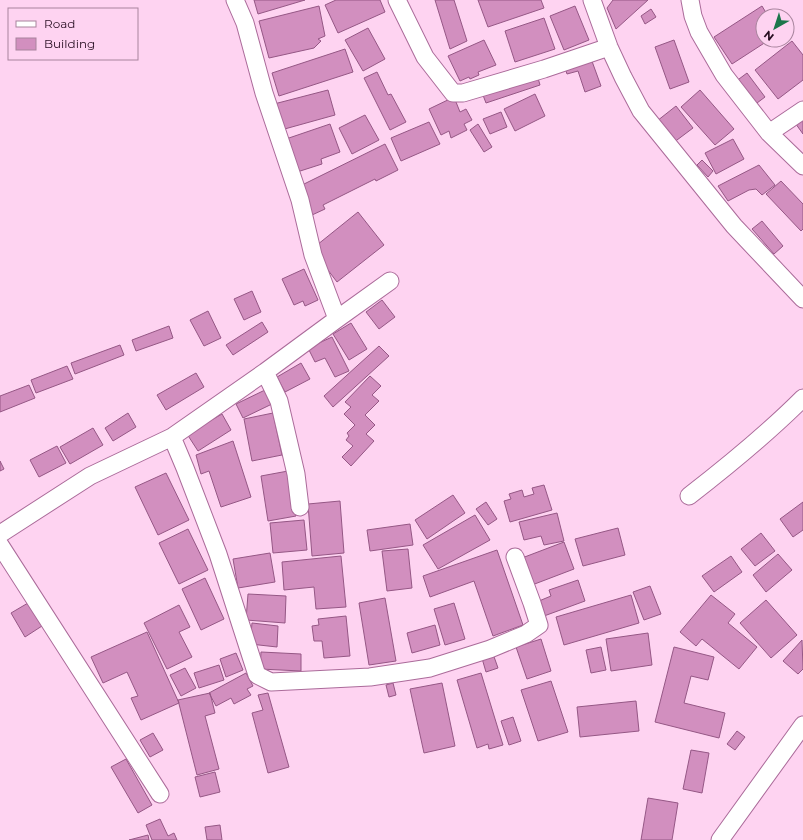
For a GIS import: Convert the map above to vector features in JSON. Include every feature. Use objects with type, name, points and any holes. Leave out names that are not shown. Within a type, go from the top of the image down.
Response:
[{"type":"street","points":[[235,0],[245,23],[264,93],[300,200],[313,255],[337,319]]},
{"type":"street","points":[[397,0],[425,57],[453,93],[463,93],[544,69],[609,47]]},
{"type":"street","points":[[592,0],[609,47],[641,111],[734,226],[803,299]]},
{"type":"street","points":[[690,0],[693,16],[699,32],[724,75],[769,133],[803,166]]},
{"type":"street","points":[[769,133],[803,110]]},
{"type":"street","points":[[0,534],[90,476],[172,437],[265,372],[390,281]]},
{"type":"street","points":[[265,372],[279,401],[296,474],[300,507]]},
{"type":"street","points":[[689,496],[731,464],[781,420],[803,398]]},
{"type":"street","points":[[172,437],[218,554],[257,675],[271,682],[370,677],[430,668],[526,634],[539,625],[515,557]]},
{"type":"street","points":[[0,545],[160,794]]},
{"type":"street","points":[[720,840],[803,725]]},
{"type":"building","points":[[254,0],[305,0],[258,14]]},
{"type":"building","points":[[336,0],[380,0],[385,12],[338,33],[325,5]]},
{"type":"building","points":[[435,0],[454,0],[467,41],[450,49]]},
{"type":"building","points":[[478,0],[541,0],[544,8],[488,27]]},
{"type":"building","points":[[613,0],[648,0],[616,29],[607,8]]},
{"type":"building","points":[[319,6],[325,36],[318,39],[321,41],[314,48],[269,58],[259,21]]},
{"type":"building","points":[[575,6],[589,40],[564,50],[550,16]]},
{"type":"building","points":[[651,9],[656,17],[645,24],[641,16]]},
{"type":"building","points":[[755,11],[755,48],[757,48],[732,64],[714,37]]},
{"type":"building","points":[[544,18],[555,49],[515,62],[505,31]]},
{"type":"building","points":[[368,28],[385,59],[363,71],[345,40]]},
{"type":"building","points":[[484,40],[496,65],[478,72],[479,75],[470,79],[469,77],[460,81],[448,56]]},
{"type":"building","points":[[674,40],[689,82],[670,89],[655,47]]},
{"type":"building","points":[[795,45],[803,55],[803,80],[778,99],[755,70],[783,48],[795,48]]},
{"type":"building","points":[[345,49],[353,72],[279,96],[272,73]]},
{"type":"building","points":[[589,53],[601,86],[585,92],[578,71],[567,74],[563,62]]},
{"type":"building","points":[[536,71],[540,85],[486,103],[481,90]]},
{"type":"building","points":[[377,72],[388,95],[391,94],[406,122],[390,130],[364,78]]},
{"type":"building","points":[[747,73],[765,97],[753,106],[735,82]]},
{"type":"building","points":[[328,90],[335,115],[281,130],[274,104]]},
{"type":"building","points":[[700,90],[734,129],[715,145],[681,107]]},
{"type":"building","points":[[535,94],[545,116],[515,131],[504,109]]},
{"type":"building","points":[[454,97],[460,112],[466,109],[472,120],[464,124],[467,130],[451,138],[449,131],[441,135],[429,109]]},
{"type":"building","points":[[676,106],[693,128],[673,143],[657,121]]},
{"type":"building","points":[[501,112],[507,127],[490,134],[483,119]]},
{"type":"building","points":[[803,113],[803,134],[793,120]]},
{"type":"building","points":[[365,115],[379,140],[352,154],[339,128]]},
{"type":"building","points":[[429,122],[440,144],[401,161],[391,138]]},
{"type":"building","points":[[330,124],[340,152],[321,159],[322,164],[294,173],[283,140]]},
{"type":"building","points":[[478,124],[492,147],[484,152],[470,130]]},
{"type":"building","points":[[733,139],[744,159],[716,174],[705,153]]},
{"type":"building","points":[[385,144],[398,170],[376,181],[375,179],[323,205],[325,209],[312,215],[298,187]]},
{"type":"building","points":[[702,160],[713,171],[708,177],[697,165]]},
{"type":"building","points":[[759,165],[775,185],[762,195],[756,189],[749,190],[728,201],[718,186]]},
{"type":"building","points":[[781,181],[803,204],[803,229],[801,231],[766,194]]},
{"type":"building","points":[[358,212],[384,245],[337,282],[312,249]]},
{"type":"building","points":[[762,221],[783,246],[774,254],[752,229]]},
{"type":"building","points":[[304,269],[318,300],[305,306],[303,301],[294,305],[282,279]]},
{"type":"building","points":[[252,291],[261,312],[244,320],[234,299]]},
{"type":"building","points":[[382,300],[395,317],[379,329],[366,312]]},
{"type":"building","points":[[208,311],[221,338],[204,346],[190,320]]},
{"type":"building","points":[[262,322],[268,332],[233,355],[226,345]]},
{"type":"building","points":[[351,323],[367,349],[349,360],[333,334]]},
{"type":"building","points":[[169,326],[173,338],[136,351],[132,340]]},
{"type":"building","points":[[332,337],[349,371],[335,377],[325,358],[315,362],[308,348]]},
{"type":"building","points":[[120,345],[124,355],[75,374],[71,363]]},
{"type":"building","points":[[379,346],[389,356],[333,407],[324,396]]},
{"type":"building","points":[[301,363],[310,379],[285,392],[277,377]]},
{"type":"building","points":[[67,366],[73,379],[36,393],[31,380]]},
{"type":"building","points":[[196,373],[204,387],[166,410],[157,395]]},
{"type":"building","points":[[370,376],[381,386],[372,395],[379,401],[365,415],[375,425],[366,434],[374,441],[351,466],[342,457],[353,446],[346,440],[349,436],[347,433],[355,425],[344,414],[351,407],[345,402]]},
{"type":"building","points":[[29,385],[35,398],[0,412],[0,396]]},
{"type":"building","points":[[265,390],[272,404],[243,418],[236,404]]},
{"type":"building","points":[[128,413],[136,427],[113,441],[105,428]]},
{"type":"building","points":[[273,413],[282,455],[252,461],[244,419]]},
{"type":"building","points":[[222,414],[231,430],[198,451],[187,434]]},
{"type":"building","points":[[93,428],[103,445],[70,464],[60,447]]},
{"type":"building","points":[[233,441],[251,497],[221,507],[209,471],[201,474],[196,455]]},
{"type":"building","points":[[57,446],[66,463],[39,477],[30,460]]},
{"type":"building","points":[[0,461],[4,469],[0,471]]},
{"type":"building","points":[[288,471],[296,516],[268,521],[261,476]]},
{"type":"building","points":[[166,473],[189,520],[158,535],[135,487]]},
{"type":"building","points":[[544,485],[552,510],[510,522],[504,501],[511,499],[509,494],[522,490],[524,497],[534,494],[532,488]]},
{"type":"building","points":[[453,495],[465,513],[427,539],[415,520]]},
{"type":"building","points":[[340,501],[344,553],[312,556],[308,504]]},
{"type":"building","points":[[486,502],[497,519],[488,525],[476,509]]},
{"type":"building","points":[[803,502],[803,530],[793,537],[780,519]]},
{"type":"building","points":[[557,513],[564,541],[544,545],[541,536],[524,540],[519,522]]},
{"type":"building","points":[[475,515],[490,540],[438,569],[423,545]]},
{"type":"building","points":[[304,520],[307,550],[273,553],[270,523]]},
{"type":"building","points":[[410,524],[413,545],[370,551],[367,530]]},
{"type":"building","points":[[618,528],[625,555],[583,566],[575,539]]},
{"type":"building","points":[[188,529],[208,570],[179,584],[159,543]]},
{"type":"building","points":[[761,533],[775,551],[755,566],[741,549]]},
{"type":"building","points":[[564,542],[574,569],[532,585],[522,558]]},
{"type":"building","points":[[408,549],[412,588],[387,591],[382,551]]},
{"type":"building","points":[[497,550],[523,625],[493,636],[474,581],[430,597],[423,576]]},
{"type":"building","points":[[270,553],[275,582],[238,588],[233,559]]},
{"type":"building","points":[[778,554],[792,570],[766,592],[753,575]]},
{"type":"building","points":[[341,556],[346,607],[316,609],[314,587],[284,590],[282,562]]},
{"type":"building","points":[[731,556],[742,572],[714,592],[702,576]]},
{"type":"building","points":[[205,578],[224,619],[201,630],[182,589]]},
{"type":"building","points":[[578,580],[585,601],[544,616],[539,601],[551,596],[549,590]]},
{"type":"building","points":[[650,586],[661,614],[644,620],[633,592]]},
{"type":"building","points":[[248,594],[286,596],[285,623],[246,620]]},
{"type":"building","points":[[631,595],[639,623],[564,645],[556,617]]},
{"type":"building","points":[[711,595],[735,614],[728,623],[757,647],[739,669],[702,639],[696,646],[680,632]]},
{"type":"building","points":[[385,598],[396,661],[369,665],[359,603]]},
{"type":"building","points":[[766,600],[797,635],[771,658],[740,623]]},
{"type":"building","points":[[28,603],[42,626],[25,637],[11,613]]},
{"type":"building","points":[[454,603],[465,639],[445,645],[434,609]]},
{"type":"building","points":[[179,605],[190,627],[179,632],[192,657],[167,669],[144,623]]},
{"type":"building","points":[[346,616],[350,656],[324,658],[322,641],[314,641],[312,626],[319,625],[318,619]]},
{"type":"building","points":[[252,623],[278,626],[277,647],[250,644]]},
{"type":"building","points":[[435,625],[440,645],[412,653],[407,633]]},
{"type":"building","points":[[147,632],[179,703],[141,720],[131,698],[138,696],[127,672],[103,683],[91,657]]},
{"type":"building","points":[[648,633],[652,665],[611,671],[606,639]]},
{"type":"building","points":[[541,639],[551,671],[527,679],[516,647]]},
{"type":"building","points":[[802,640],[803,669],[798,674],[783,661]]},
{"type":"building","points":[[601,647],[606,670],[591,673],[586,650]]},
{"type":"building","points":[[674,647],[714,657],[708,680],[691,676],[684,703],[725,713],[719,738],[655,722]]},
{"type":"building","points":[[492,651],[498,668],[486,672],[481,655]]},
{"type":"building","points":[[261,652],[301,654],[301,671],[260,669]]},
{"type":"building","points":[[236,653],[243,670],[226,677],[220,659]]},
{"type":"building","points":[[219,665],[224,680],[199,688],[194,673]]},
{"type":"building","points":[[185,668],[196,688],[181,696],[170,675]]},
{"type":"building","points":[[246,673],[253,686],[247,689],[251,695],[234,704],[231,698],[216,706],[209,693]]},
{"type":"building","points":[[481,673],[503,745],[489,749],[488,744],[477,748],[457,680]]},
{"type":"building","points":[[551,681],[568,732],[538,741],[521,690]]},
{"type":"building","points":[[393,683],[396,695],[389,697],[386,685]]},
{"type":"building","points":[[442,683],[455,746],[424,753],[410,689]]},
{"type":"building","points":[[210,693],[215,713],[205,716],[219,769],[197,775],[178,700]]},
{"type":"building","points":[[268,693],[289,767],[268,773],[252,713],[263,710],[258,695]]},
{"type":"building","points":[[636,701],[639,731],[580,737],[577,707]]},
{"type":"building","points":[[513,717],[521,741],[509,745],[501,721]]},
{"type":"building","points":[[737,731],[745,737],[735,750],[727,744]]},
{"type":"building","points":[[153,733],[163,750],[150,757],[140,740]]},
{"type":"building","points":[[691,750],[709,753],[702,793],[683,789]]},
{"type":"building","points":[[126,759],[152,805],[138,813],[111,767]]},
{"type":"building","points":[[215,772],[220,792],[200,797],[195,777]]},
{"type":"building","points":[[648,798],[678,803],[672,840],[641,840]]},
{"type":"building","points":[[160,819],[168,836],[174,833],[177,840],[152,840],[146,825]]},
{"type":"building","points":[[220,825],[222,840],[207,840],[205,827]]},
{"type":"building","points":[[148,835],[149,840],[129,840]]}]
